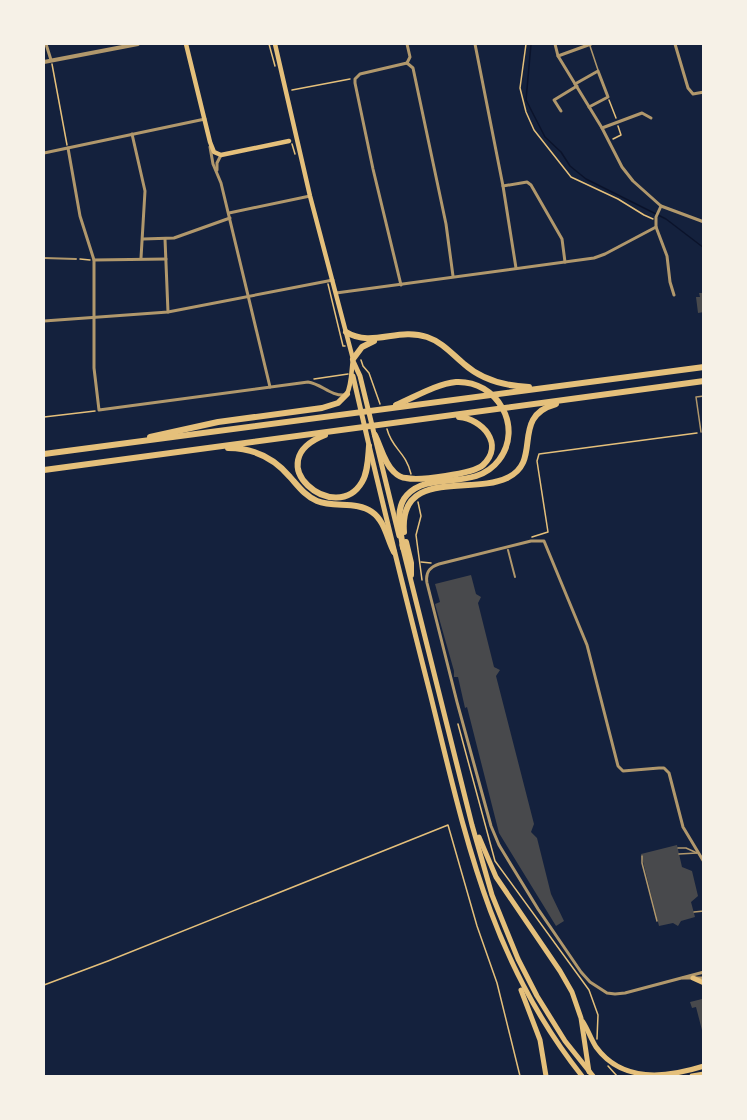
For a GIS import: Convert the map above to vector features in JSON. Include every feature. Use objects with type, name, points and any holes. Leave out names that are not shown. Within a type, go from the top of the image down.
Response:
[{"type":"highway","points":[[346,332],[360,339],[405,333],[425,336],[440,344],[469,368],[487,379],[509,385],[547,387]]},
{"type":"highway","points":[[383,337],[362,347],[353,360],[360,376],[394,518],[411,575],[472,825],[492,895],[518,959],[549,1016],[591,1077]]},
{"type":"highway","points":[[44,454],[704,367]]},
{"type":"highway","points":[[351,375],[476,871],[496,931],[511,963],[542,1020],[582,1077]]},
{"type":"highway","points":[[44,470],[704,381]]},
{"type":"highway","points":[[386,409],[448,384],[469,383],[486,390],[496,398],[503,408],[508,428],[504,452],[487,471],[462,480],[423,485],[415,488],[406,496],[399,512],[403,548]]},
{"type":"highway","points":[[126,443],[218,422],[322,408],[338,403],[347,394]]},
{"type":"highway","points":[[411,575],[404,525],[406,508],[413,498],[422,492],[434,489],[506,479],[523,463],[527,453],[531,424],[538,412],[549,406],[589,396]]},
{"type":"highway","points":[[375,435],[390,468],[402,478],[414,479],[459,474],[479,468],[490,453],[490,440],[486,431],[472,419],[443,416]]},
{"type":"highway","points":[[347,429],[314,439],[304,447],[298,461],[298,470],[300,478],[309,488],[320,495],[350,494],[366,473],[369,446]]},
{"type":"highway","points":[[207,448],[238,448],[253,452],[278,465],[302,491],[314,499],[328,504],[360,507],[371,511],[382,523],[394,552]]},
{"type":"highway","points":[[472,825],[496,877],[564,977],[581,1018],[597,1045],[612,1062],[633,1073],[653,1076],[704,1066]]},
{"type":"highway","points":[[511,963],[538,1034],[546,1077]]},
{"type":"highway","points":[[693,978],[704,983]]},
{"type":"highway","points":[[581,1018],[591,1077]]},
{"type":"highway","points":[[670,1077],[678,1072]]},
{"type":"highway","points":[[692,1077],[704,1074]]},
{"type":"main road","points":[[186,44],[212,150],[221,155],[289,141],[296,134]]},
{"type":"main road","points":[[275,44],[310,196],[353,360],[347,394]]},
{"type":"main road","points":[[289,141],[299,147]]},
{"type":"street","points":[[46,44],[51,60]]},
{"type":"street","points":[[44,62],[138,44]]},
{"type":"street","points":[[407,44],[410,57],[407,63]]},
{"type":"street","points":[[474,44],[503,186],[516,268]]},
{"type":"street","points":[[555,44],[558,56],[602,128],[622,167],[646,194],[661,206],[704,222]]},
{"type":"street","points":[[558,56],[590,44]]},
{"type":"street","points":[[675,44],[688,88],[693,94],[704,92]]},
{"type":"street","points":[[401,285],[373,169],[355,78],[360,74],[407,63]]},
{"type":"street","points":[[407,63],[413,68],[446,224],[453,277]]},
{"type":"street","points":[[561,111],[554,100],[598,71],[608,96],[589,107]]},
{"type":"street","points":[[602,128],[642,113],[651,117]]},
{"type":"street","points":[[44,153],[205,119]]},
{"type":"street","points":[[132,134],[145,191],[141,258]]},
{"type":"street","points":[[210,142],[213,164],[218,172]]},
{"type":"street","points":[[68,148],[80,216],[92,260],[94,368],[99,410],[311,382],[335,394],[347,394]]},
{"type":"street","points":[[221,155],[217,163],[218,172],[270,387]]},
{"type":"street","points":[[503,186],[527,182],[531,185],[562,239],[565,261]]},
{"type":"street","points":[[228,213],[310,196]]},
{"type":"street","points":[[661,206],[656,218],[656,226],[667,256],[674,295]]},
{"type":"street","points":[[143,238],[174,238],[230,218]]},
{"type":"street","points":[[336,294],[594,258],[656,226]]},
{"type":"street","points":[[165,239],[168,312]]},
{"type":"street","points":[[44,258],[76,259]]},
{"type":"street","points":[[92,260],[166,259]]},
{"type":"street","points":[[44,321],[168,312],[333,280]]},
{"type":"street","points":[[704,862],[683,827],[667,770],[659,768],[626,771],[621,770],[618,766],[587,645],[544,541],[531,541],[431,567],[426,574],[426,583],[494,834],[569,957],[587,979],[609,994],[619,994],[704,972]]},
{"type":"street","points":[[508,550],[515,577]]},
{"type":"street","points":[[683,978],[704,978]]},
{"type":"lane","points":[[590,44],[598,71]]},
{"type":"lane","points":[[701,432],[696,397],[704,396]]},
{"type":"lane","points":[[678,848],[686,848],[698,853]]},
{"type":"lane","points":[[679,854],[698,853]]},
{"type":"lane","points":[[642,856],[657,921]]},
{"type":"lane","points":[[694,912],[704,911]]},
{"type":"path","points":[[526,44],[520,88],[526,112],[534,130],[571,177],[618,200],[644,216],[656,218]]},
{"type":"path","points":[[51,60],[68,148]]},
{"type":"path","points":[[292,90],[355,78]]},
{"type":"path","points":[[76,259],[92,260]]},
{"type":"path","points":[[311,382],[351,375]]},
{"type":"path","points":[[44,417],[99,410]]},
{"type":"path","points":[[543,534],[548,532],[537,461],[539,454],[701,432]]},
{"type":"path","points":[[419,509],[420,520],[416,535],[424,585]]},
{"type":"path","points":[[421,562],[429,563]]},
{"type":"path","points":[[457,718],[495,861],[589,990],[598,1015],[597,1045]]},
{"type":"path","points":[[44,985],[448,825],[477,926],[497,983],[520,1077]]},
{"type":"building","points":[[699,293],[704,293],[704,312],[698,313],[696,297],[700,297]]},
{"type":"building","points":[[471,575],[476,594],[481,597],[478,603],[494,667],[500,670],[496,676],[534,824],[531,832],[537,838],[551,894],[564,921],[556,926],[499,833],[467,707],[465,708],[458,677],[454,677],[435,604],[440,602],[435,584]]},
{"type":"building","points":[[677,845],[682,867],[692,871],[698,896],[691,902],[695,917],[681,921],[678,926],[673,923],[659,926],[641,854]]},
{"type":"building","points":[[702,999],[703,1034],[696,1007],[692,1008],[690,1002]]},
{"type":"waterway","points":[[531,44],[526,100],[545,137],[561,152],[570,166],[586,179],[666,219],[704,248]]}]
